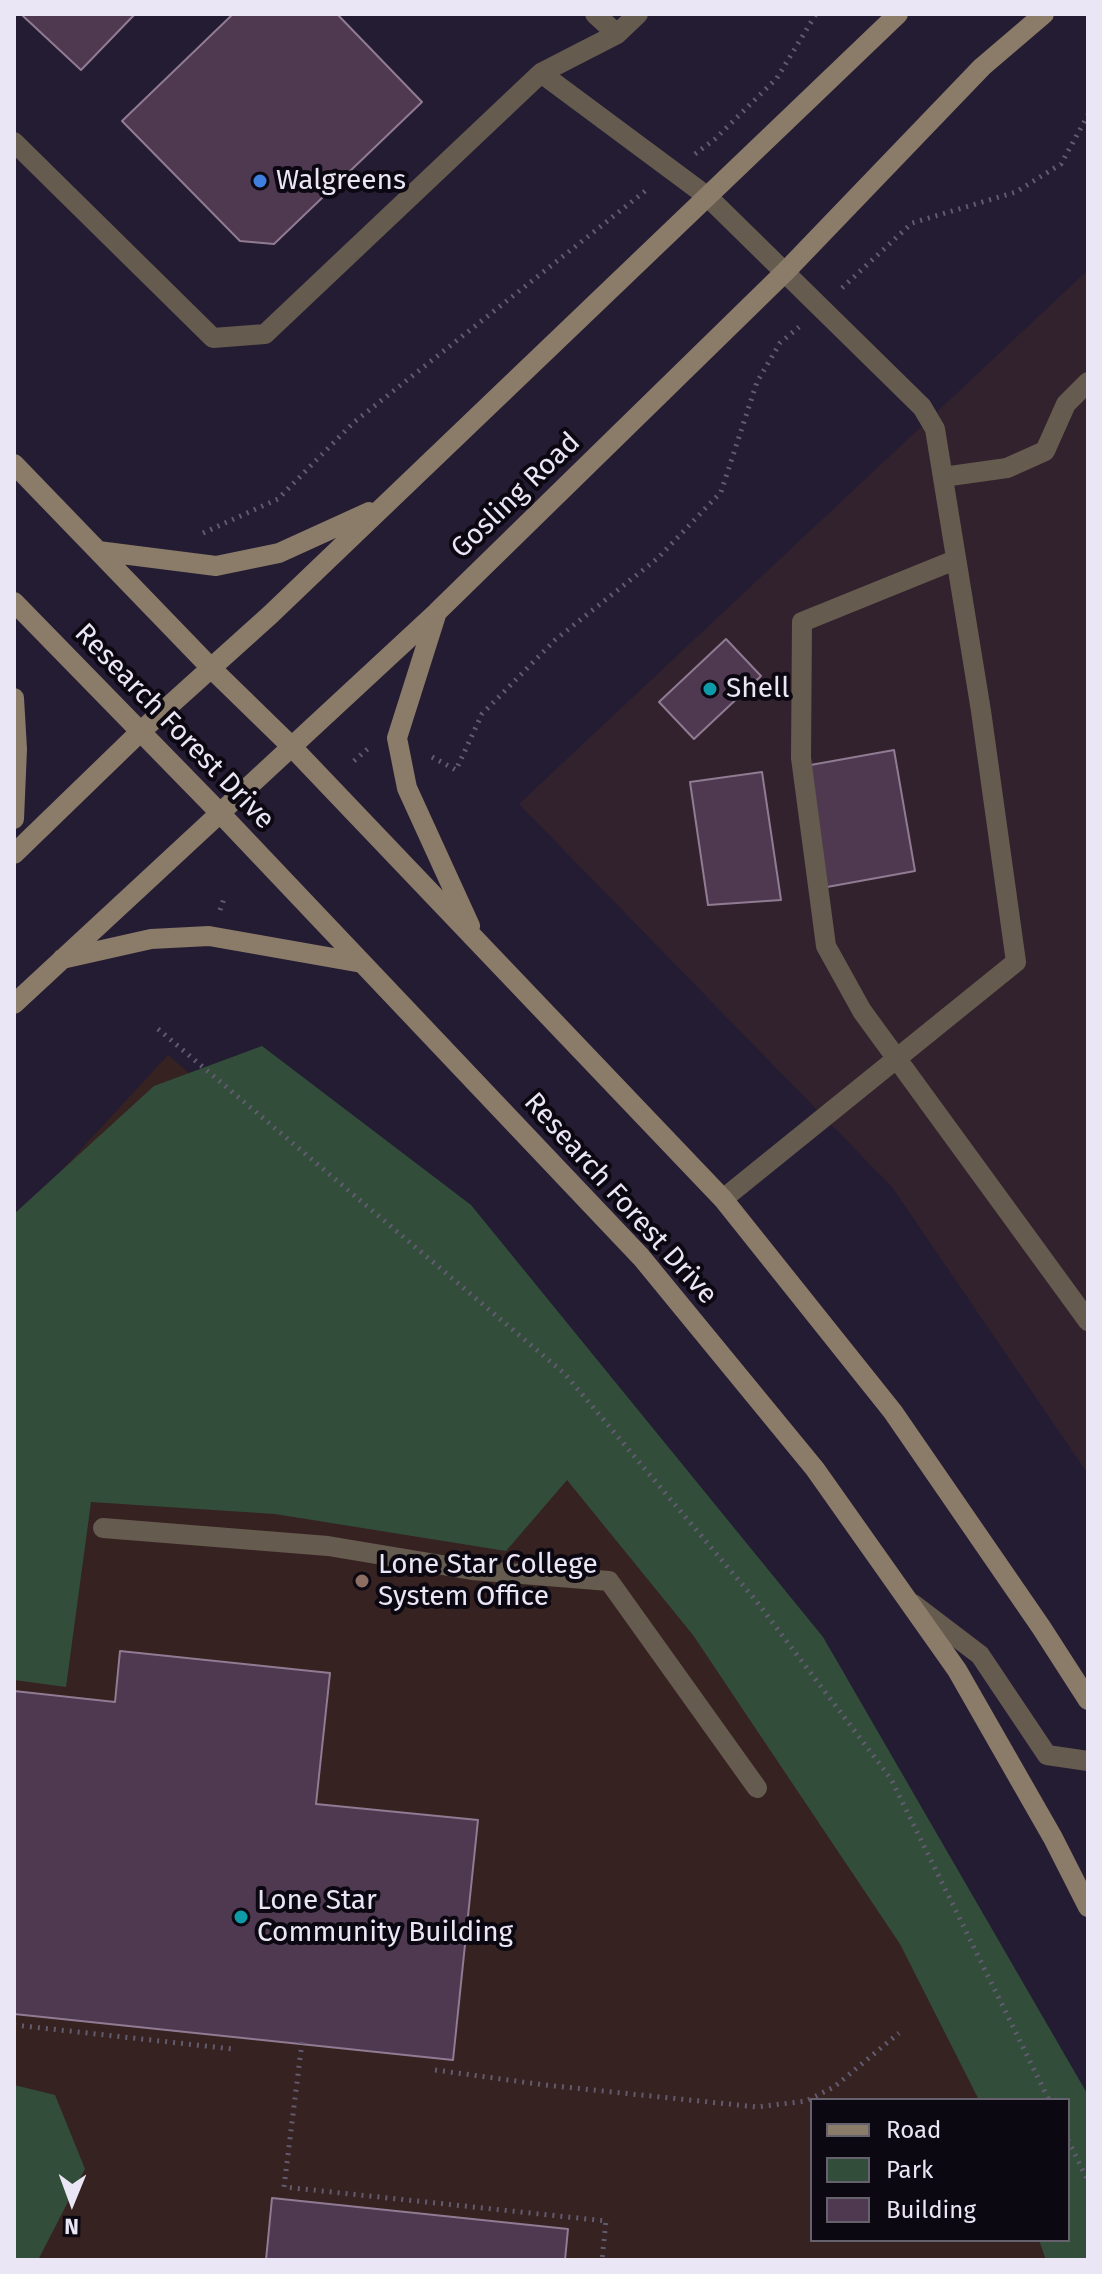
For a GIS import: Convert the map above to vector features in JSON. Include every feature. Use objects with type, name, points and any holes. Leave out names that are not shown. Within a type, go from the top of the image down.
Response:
[{"type":"main road","points":[[14,854],[140,732],[212,669],[384,506],[898,14]]},
{"type":"main road","name":"Gosling Road","points":[[14,1004],[437,612],[786,271],[982,67],[1044,14]]},
{"type":"main road","points":[[14,464],[212,669],[291,746],[723,1199],[893,1412],[1088,1700]]},
{"type":"main road","points":[[98,551],[216,566],[279,553],[384,506]]},
{"type":"main road","name":"Research Forest Drive","points":[[14,602],[220,813],[641,1257],[815,1469],[957,1670],[1053,1838],[1088,1907]]},
{"type":"main road","points":[[437,612],[397,738],[407,788],[477,941]]},
{"type":"main road","points":[[14,698],[17,749],[14,819]]},
{"type":"main road","points":[[62,959],[151,939],[209,936],[362,963]]},
{"type":"lane","points":[[595,14],[617,34]]},
{"type":"lane","points":[[19,156],[213,338],[265,334],[541,73],[617,34],[638,14]]},
{"type":"lane","points":[[541,73],[708,197],[922,407],[935,429],[981,711],[1016,962],[723,1199]]},
{"type":"lane","points":[[943,477],[1007,468],[1045,451],[1066,404],[1088,382]]},
{"type":"lane","points":[[955,560],[802,622],[801,758],[826,946],[862,1011],[1088,1321]]},
{"type":"lane","points":[[103,1528],[328,1546],[472,1570],[609,1581],[757,1788]]},
{"type":"lane","points":[[906,1599],[980,1655],[1047,1755],[1088,1761]]},
{"type":"path","points":[[203,533],[278,499],[353,423],[715,139],[777,78],[816,14]]},
{"type":"path","points":[[397,738],[456,770],[482,714],[555,640],[658,558],[721,492],[757,382],[780,343],[912,223],[1016,192],[1061,164],[1088,115]]},
{"type":"path","points":[[158,1029],[565,1374],[757,1602],[891,1779],[1048,2098]]},
{"type":"path","points":[[14,2025],[233,2049]]},
{"type":"path","points":[[812,2098],[834,2087],[899,2033]]},
{"type":"path","points":[[302,2042],[284,2187],[606,2221],[602,2260]]},
{"type":"path","points":[[435,2070],[757,2107],[810,2099]]},
{"type":"path","points":[[1070,2144],[1088,2181]]},
{"type":"shaded area","points":[[1088,270],[1088,1474],[892,1187],[519,804]]},
{"type":"shaded area","name":"Lone Star College System Office","points":[[168,1055],[542,1375],[1031,2098],[810,2098],[810,2242],[1070,2242],[1088,2260],[14,2260],[14,1222]]},
{"type":"green space","points":[[262,1046],[471,1205],[823,1637],[1088,2095],[1088,2260],[1046,2260],[1040,2242],[1070,2242],[1070,2098],[978,2098],[900,1944],[693,1635],[567,1480],[506,1551],[275,1514],[91,1502],[66,1687],[14,1680],[14,1214],[154,1086]]},
{"type":"green space","points":[[14,2085],[55,2095],[85,2169],[38,2260],[14,2260]]},
{"type":"building","points":[[135,14],[81,70],[23,16]]},
{"type":"building","name":"Walgreens","points":[[233,14],[337,14],[422,102],[274,244],[240,241],[122,121]]},
{"type":"building","name":"Shell","points":[[726,639],[761,676],[694,739],[659,702]]},
{"type":"building","name":"Shell","points":[[894,750],[915,871],[827,887],[805,766]]},
{"type":"building","name":"Shell","points":[[762,772],[781,900],[708,905],[690,782]]},
{"type":"building","name":"Lone Star Community Building","points":[[120,1651],[330,1673],[316,1804],[478,1820],[453,2060],[14,2014],[14,1691],[115,1702]]},
{"type":"building","points":[[272,2198],[568,2229],[565,2260],[266,2260]]},
{"type":"place","name":"Walgreens","points":[[260,181]]},
{"type":"place","name":"Shell","points":[[710,689]]},
{"type":"place","name":"Lone Star College System Office","points":[[362,1581]]},
{"type":"place","name":"Lone Star Community Building","points":[[241,1917]]}]
